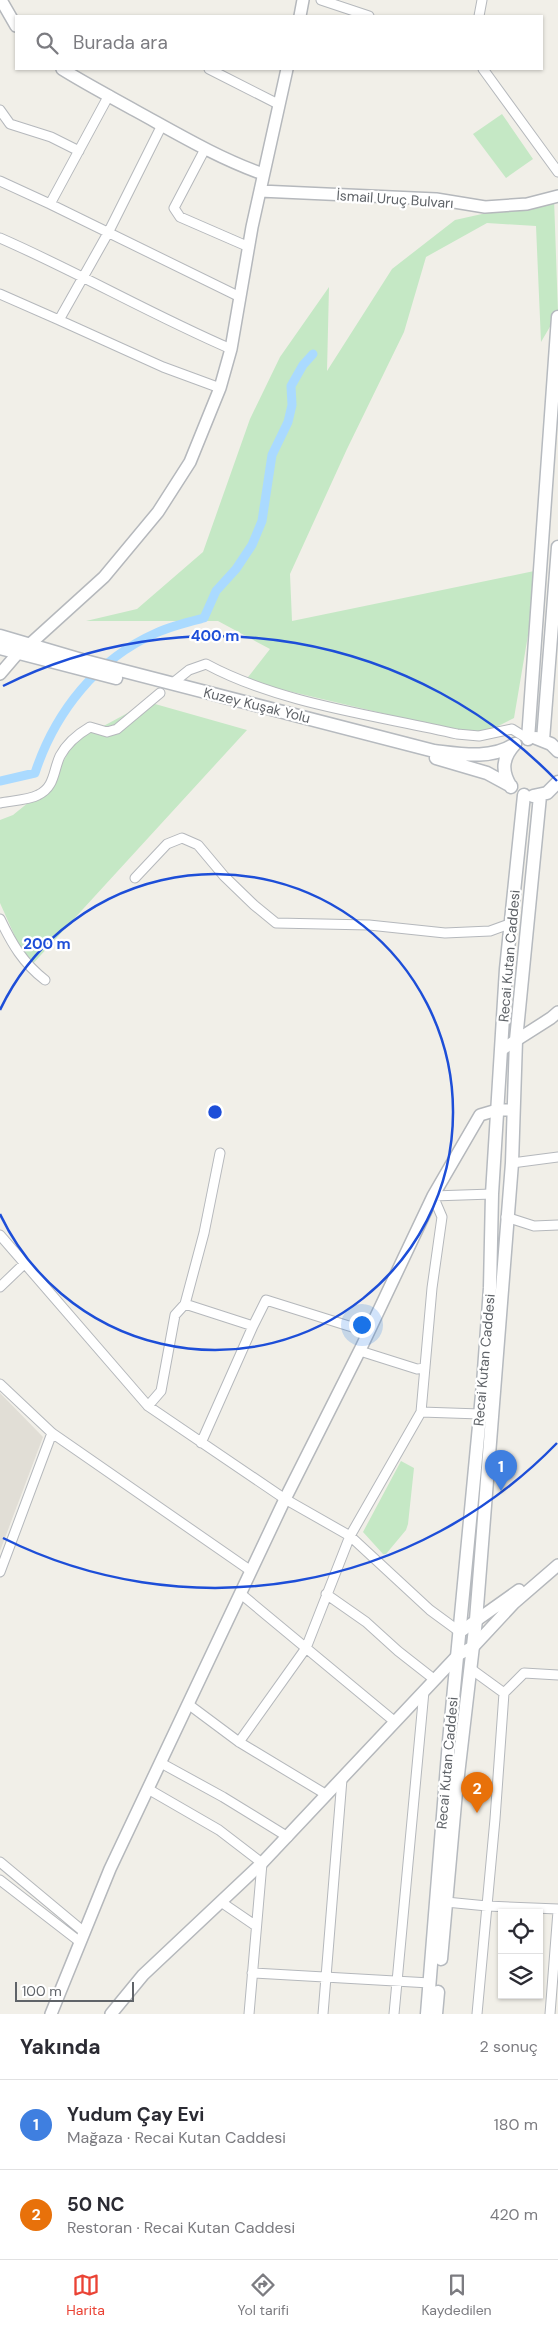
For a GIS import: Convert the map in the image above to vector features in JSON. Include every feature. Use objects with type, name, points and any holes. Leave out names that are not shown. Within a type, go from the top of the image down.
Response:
[{"type":"main road","points":[[558,317],[528,739],[543,740],[558,751]]},
{"type":"main road","points":[[543,740],[554,645],[558,547]]},
{"type":"main road","name":"Kuzey Kuşak Yolu","points":[[0,636],[81,665]]},
{"type":"main road","name":"Kuzey Kuşak Yolu","points":[[0,648],[81,665],[468,766],[487,773],[524,795]]},
{"type":"main road","name":"Kuzey Kuşak Yolu","points":[[119,675],[434,751],[471,755],[496,752],[528,739]]},
{"type":"main road","points":[[511,786],[504,769],[508,751],[515,744]]},
{"type":"main road","points":[[524,795],[540,796],[557,785]]},
{"type":"main road","name":"Recai Kutan Caddesi","points":[[427,2014],[445,1778],[480,1414],[490,1288],[492,1194],[506,969],[524,795]]},
{"type":"main road","name":"Recai Kutan Caddesi","points":[[436,2014],[446,1902],[474,1646],[506,1217],[512,1162],[512,1110],[516,1040],[540,796]]},
{"type":"street","points":[[1,0],[15,24]]},
{"type":"street","points":[[300,15],[303,0]]},
{"type":"street","points":[[321,0],[366,15]]},
{"type":"street","points":[[479,15],[482,0]]},
{"type":"street","points":[[64,70],[85,84],[109,95],[205,150],[230,162],[263,174]]},
{"type":"street","points":[[212,70],[278,104]]},
{"type":"street","points":[[29,645],[104,577],[158,512],[190,462],[220,388],[231,349],[263,174],[287,70]]},
{"type":"street","points":[[484,70],[558,172]]},
{"type":"street","points":[[50,204],[109,95]]},
{"type":"street","points":[[0,110],[10,124],[51,137],[79,151]]},
{"type":"street","points":[[59,320],[108,233],[162,125]]},
{"type":"street","points":[[205,150],[174,208],[180,217],[249,247]]},
{"type":"street","points":[[0,181],[240,297]]},
{"type":"street","name":"İsmail Uruç Bulvarı","points":[[260,190],[436,199],[486,207],[526,204],[558,196]]},
{"type":"street","points":[[0,238],[84,276],[174,324],[231,349]]},
{"type":"street","points":[[0,294],[163,367],[220,388]]},
{"type":"street","points":[[0,674],[18,653]]},
{"type":"street","points":[[174,682],[189,670],[206,664],[245,682],[319,703],[457,734],[479,736],[512,729],[528,739]]},
{"type":"street","points":[[0,803],[38,796],[50,786],[62,753],[79,733],[90,727],[107,732],[117,729],[160,693]]},
{"type":"street","points":[[136,878],[166,844],[182,838],[198,845],[224,876],[276,923],[369,925],[445,932],[490,931],[512,923]]},
{"type":"street","points":[[0,919],[10,940],[29,968],[44,980]]},
{"type":"street","points":[[501,1050],[558,1012]]},
{"type":"street","points":[[52,2014],[110,1869],[162,1763],[285,1499],[360,1350],[433,1196],[480,1115],[497,1110],[512,1110]]},
{"type":"street","points":[[148,1406],[161,1391],[175,1315],[185,1304],[204,1234],[220,1153]]},
{"type":"street","points":[[512,1162],[558,1157]]},
{"type":"street","points":[[433,1196],[492,1194]]},
{"type":"street","points":[[239,1742],[306,1648],[350,1536],[421,1412],[432,1288],[442,1216],[433,1196]]},
{"type":"street","points":[[506,1217],[534,1226],[558,1225]]},
{"type":"street","points":[[0,1235],[148,1406],[285,1499],[350,1536],[430,1610],[460,1632],[558,1564]]},
{"type":"street","points":[[0,1287],[24,1264]]},
{"type":"street","points":[[201,1443],[266,1300],[368,1332]]},
{"type":"street","points":[[185,1304],[253,1326]]},
{"type":"street","points":[[360,1350],[417,1369],[426,1368]]},
{"type":"street","points":[[0,1384],[52,1433],[251,1571]]},
{"type":"street","points":[[421,1412],[480,1414]]},
{"type":"street","points":[[0,1572],[52,1433]]},
{"type":"street","points":[[111,2014],[143,1975],[288,1837],[394,1721],[458,1655],[474,1646],[514,1603],[558,1564]]},
{"type":"street","points":[[241,1594],[394,1721]]},
{"type":"street","points":[[326,1594],[366,1622],[398,1651],[435,1680]]},
{"type":"street","points":[[471,1669],[504,1693]]},
{"type":"street","points":[[477,2014],[504,1693],[524,1673],[558,1676]]},
{"type":"street","points":[[394,2014],[424,1691]]},
{"type":"street","points":[[188,1704],[239,1742],[327,1795]]},
{"type":"street","points":[[162,1763],[223,1797],[288,1837]]},
{"type":"street","points":[[323,2014],[342,1779]]},
{"type":"street","points":[[148,1789],[219,1830],[262,1863]]},
{"type":"street","points":[[0,1862],[82,1937]]},
{"type":"street","points":[[249,2014],[262,1863]]},
{"type":"street","points":[[0,1880],[82,1937]]},
{"type":"street","points":[[221,1902],[256,1926]]},
{"type":"street","points":[[446,1902],[558,1910],[550,2014]]},
{"type":"street","points":[[252,1973],[430,1983]]},
{"type":"shaded area","points":[[0,1393],[43,1437],[0,1551]]},
{"type":"green space","points":[[502,114],[533,159],[506,178],[473,134]]},
{"type":"green space","points":[[554,198],[558,313],[541,342],[536,226],[487,223],[426,257],[404,332],[347,449],[290,574],[292,621],[539,570],[514,718],[479,736],[245,681],[270,649],[218,621],[86,621],[137,609],[203,552],[250,419],[280,357],[329,287],[327,371],[392,269],[455,220]]},
{"type":"green space","points":[[148,702],[247,730],[29,968],[0,903],[0,820],[13,815],[50,785],[79,733],[98,729]]},
{"type":"green space","points":[[401,1461],[414,1468],[408,1524],[406,1530],[386,1554],[383,1554],[363,1532]]},
{"type":"waterway","points":[[0,781],[35,773],[54,729],[67,709],[81,690],[115,657],[156,633],[204,618],[216,591],[236,569],[252,545],[262,521],[272,455],[288,422],[292,405],[291,386],[303,365],[313,354]]},
{"type":"place","name":"Yudum Çay Evi","points":[[501,1491]]},
{"type":"place","name":"50 NC","points":[[477,1813]]}]
